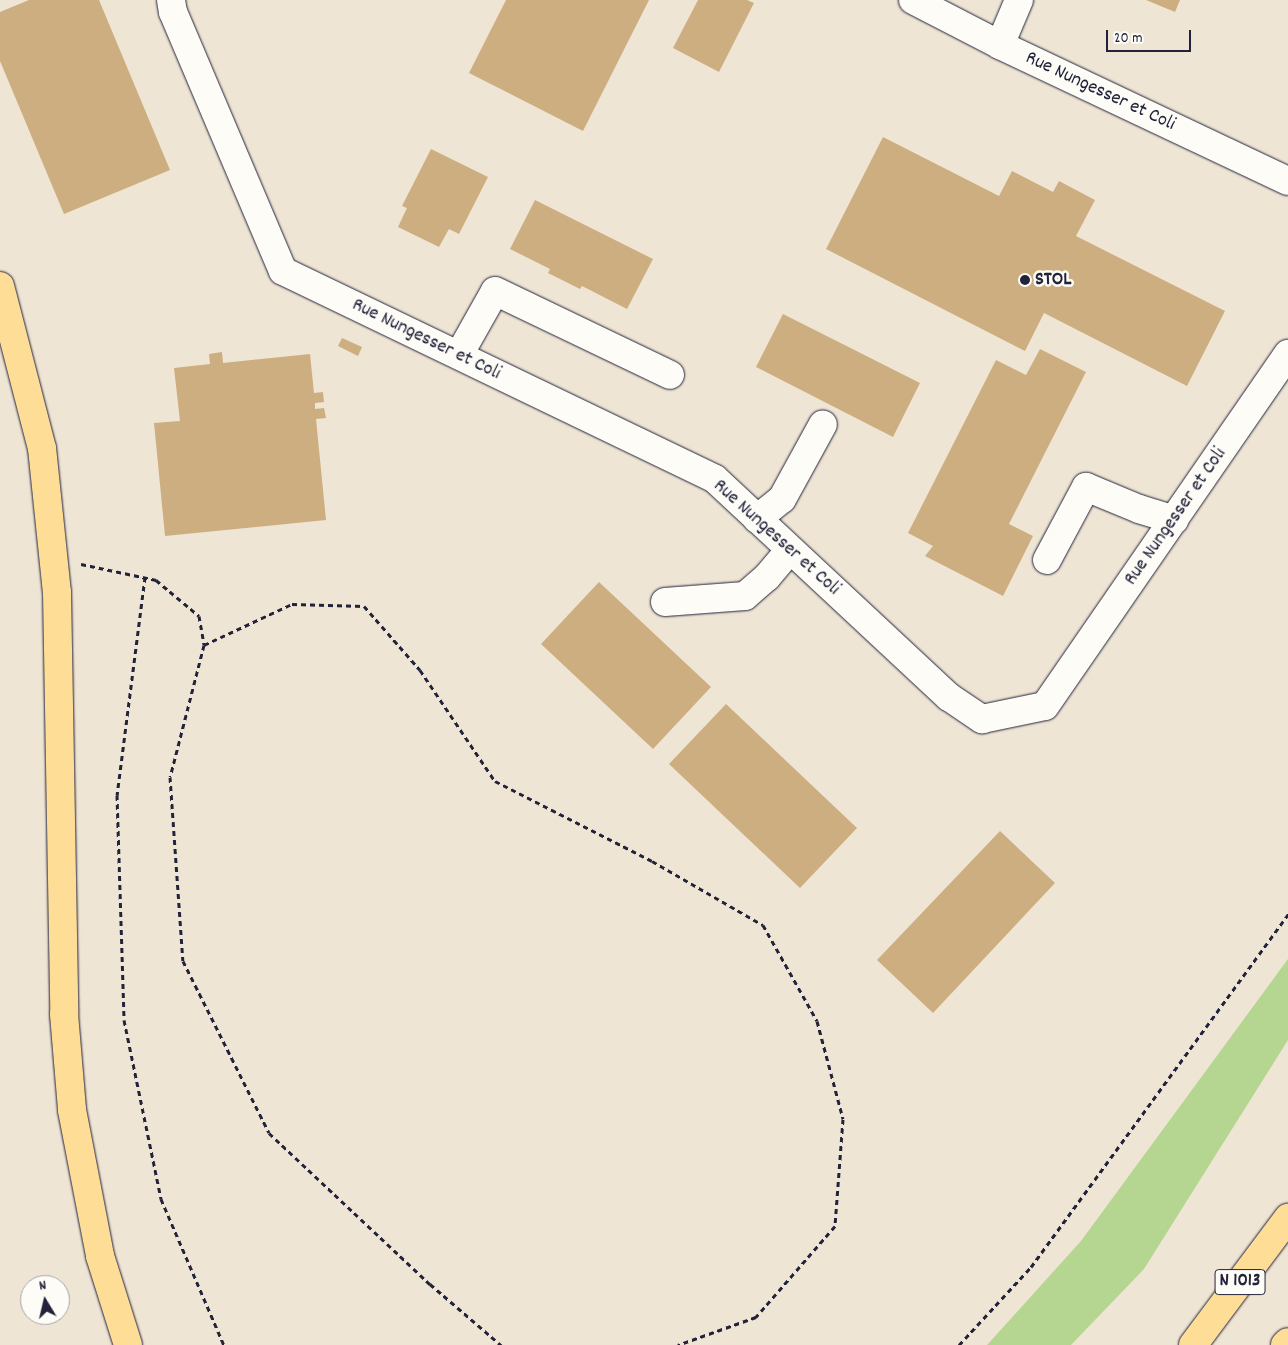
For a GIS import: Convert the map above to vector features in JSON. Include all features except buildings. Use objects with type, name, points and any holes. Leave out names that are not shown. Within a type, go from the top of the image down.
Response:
[{"type":"main road","points":[[0,286],[42,448],[57,592],[64,1014],[72,1110],[100,1256],[128,1345]]},
{"type":"main road","name":"N 1013","points":[[1193,1345],[1288,1218]]},
{"type":"street","name":"Rue Nungesser et Coli","points":[[171,0],[173,12],[283,271],[715,479],[949,697],[982,719],[1046,706],[1288,354]]},
{"type":"street","name":"Rue Nungesser et Coli","points":[[913,0],[1000,45],[1288,181]]},
{"type":"street","points":[[1000,45],[1019,0]]},
{"type":"street","points":[[459,355],[495,291],[670,375]]},
{"type":"street","points":[[757,519],[782,499],[824,424]]},
{"type":"street","points":[[1047,560],[1086,488],[1139,509],[1174,520]]},
{"type":"street","points":[[665,602],[745,596],[767,578],[790,550]]},
{"type":"path","points":[[53,558],[156,580],[199,616],[204,645],[170,777],[183,960],[269,1133],[430,1284],[500,1345]]},
{"type":"path","points":[[144,577],[116,795],[124,1020],[161,1199],[224,1345]]},
{"type":"path","points":[[204,645],[292,604],[364,606],[420,670],[495,781],[652,861],[763,925],[817,1021],[843,1119],[835,1226],[756,1317],[678,1345]]},
{"type":"path","points":[[960,1345],[1031,1267],[1288,914]]},
{"type":"green space","points":[[1288,959],[1288,1040],[1144,1269],[1071,1345],[987,1345],[1081,1241]]},
{"type":"place","name":"STOL","points":[[1025,280]]}]
